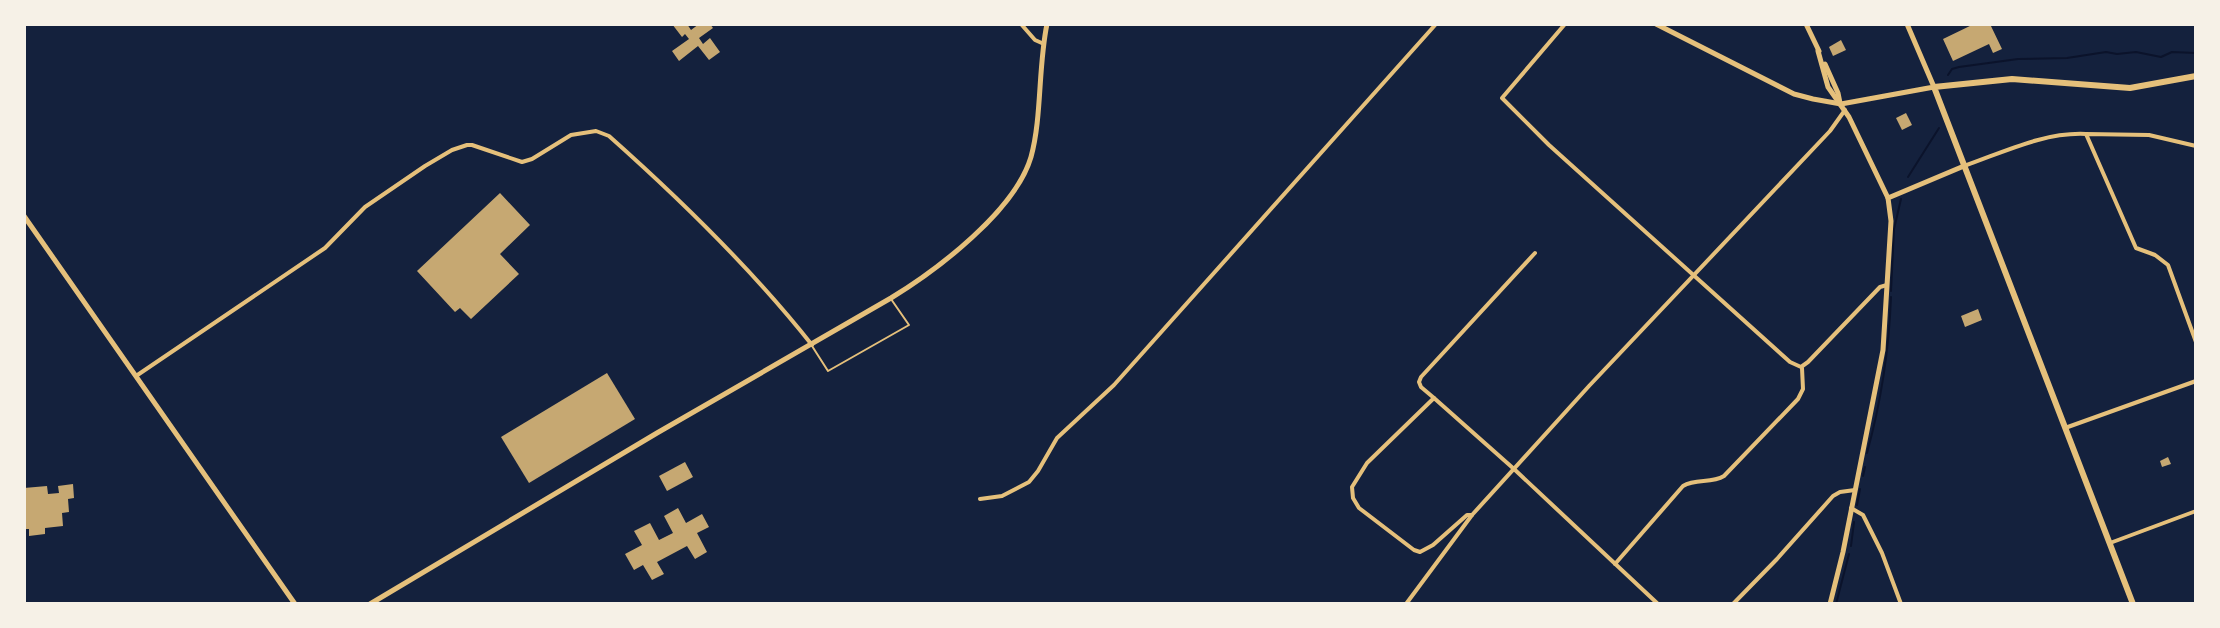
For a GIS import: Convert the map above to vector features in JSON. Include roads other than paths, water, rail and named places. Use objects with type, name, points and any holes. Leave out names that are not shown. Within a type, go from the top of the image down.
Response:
[{"type":"highway","points":[[2133,604],[1934,87],[2012,79],[2130,88],[2196,76]]},
{"type":"main road","points":[[370,604],[918,282],[957,252],[998,210],[1030,159],[1047,24]]},
{"type":"main road","points":[[1656,24],[1794,94],[1841,104],[1934,87],[1907,24]]},
{"type":"main road","points":[[1806,24],[1841,104],[1888,198],[1891,221],[1883,350],[1830,604]]},
{"type":"main road","points":[[1888,198],[1964,166]]},
{"type":"main road","points":[[24,216],[295,604]]},
{"type":"street","points":[[1021,24],[1035,40],[1044,44]]},
{"type":"street","points":[[980,499],[1002,496],[1029,482],[1057,438],[1114,385],[1436,24]]},
{"type":"street","points":[[1565,24],[1502,98],[1549,145],[1790,362],[1801,367]]},
{"type":"street","points":[[1406,604],[1472,515],[1830,131],[1845,110]]},
{"type":"street","points":[[136,376],[325,248],[365,207],[452,150],[472,145],[522,162],[571,135],[596,131],[609,136],[724,246],[812,345]]},
{"type":"street","points":[[1964,166],[2048,137],[2068,134],[2149,135],[2196,146]]},
{"type":"street","points":[[2086,134],[2136,248],[2155,255],[2168,265],[2196,342]]},
{"type":"street","points":[[1535,253],[1419,382],[1658,604]]},
{"type":"street","points":[[1801,367],[1880,287],[1887,285]]},
{"type":"street","points":[[1615,564],[1683,486],[1689,482],[1718,480],[1724,476],[1798,399],[1803,389],[1801,367]]},
{"type":"street","points":[[2065,428],[2196,381]]},
{"type":"street","points":[[1434,398],[1367,463],[1356,477],[1352,487],[1353,498],[1359,508],[1420,552],[1433,545],[1467,515],[1472,515]]},
{"type":"street","points":[[1733,604],[1833,496],[1855,490]]},
{"type":"street","points":[[1851,508],[1863,515],[1882,553],[1901,604]]},
{"type":"street","points":[[2110,543],[2196,511]]},
{"type":"lane","points":[[812,345],[828,371],[909,325],[891,298]]},
{"type":"waterway","points":[[1948,75],[1952,69],[1959,67],[2018,59],[2067,58],[2106,52],[2136,52],[2161,57],[2172,52],[2196,53]]},
{"type":"waterway","points":[[1908,177],[1939,128]]},
{"type":"waterway","points":[[1891,291],[1894,229],[1901,199]]},
{"type":"waterway","points":[[1867,453],[1884,376],[1891,297]]},
{"type":"waterway","points":[[1863,476],[1865,467]]},
{"type":"waterway","points":[[1857,505],[1860,489]]},
{"type":"waterway","points":[[1851,546],[1854,522]]},
{"type":"waterway","points":[[1836,604],[1849,554]]}]
